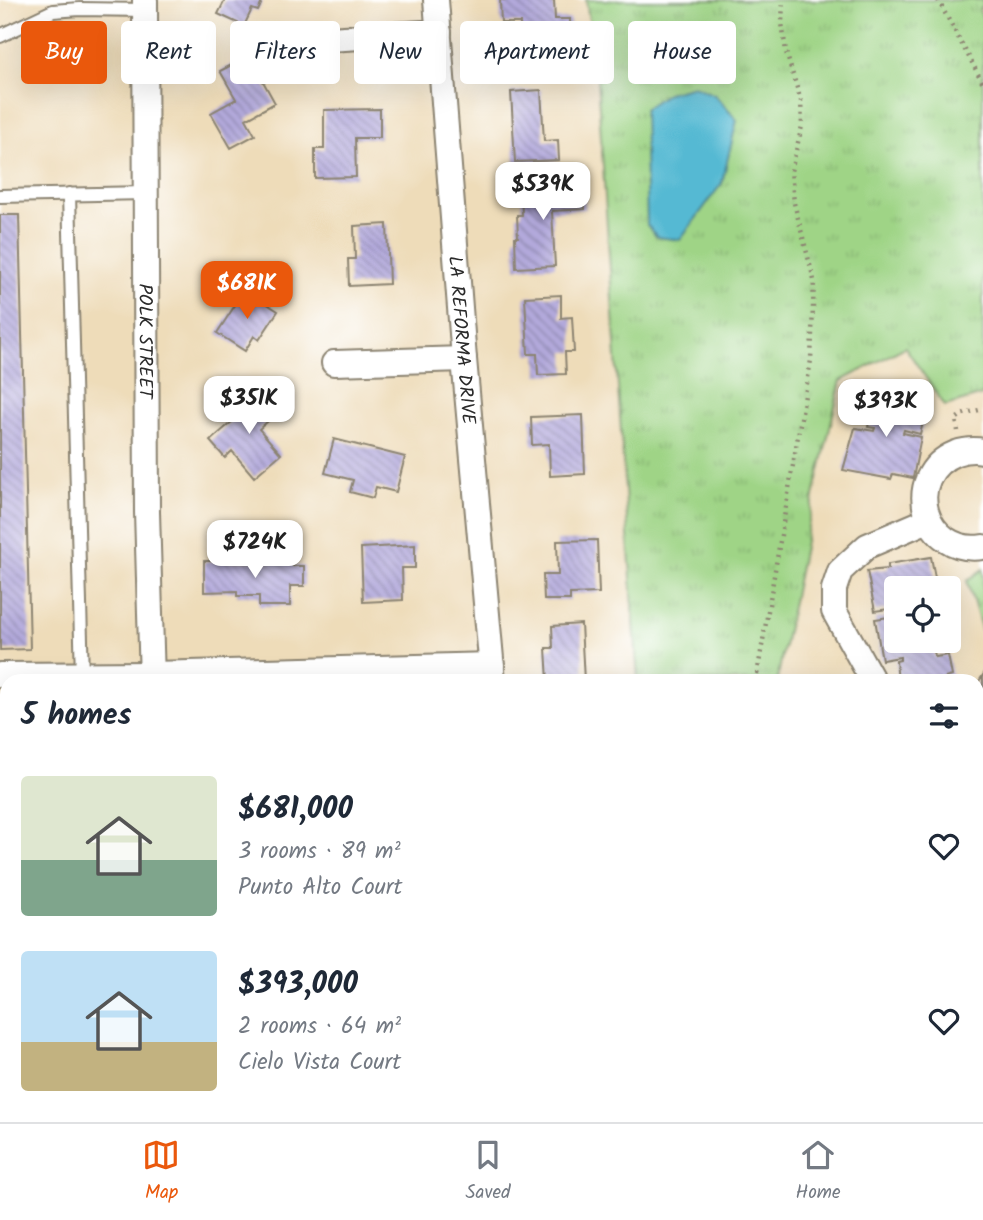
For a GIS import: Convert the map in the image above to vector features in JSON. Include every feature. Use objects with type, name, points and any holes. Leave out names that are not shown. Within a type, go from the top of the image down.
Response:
[{"type":"street","name":"LA REFORMA DRIVE","points":[[436,0],[438,21]]},
{"type":"street","name":"POLK STREET","points":[[145,5],[147,512],[152,674]]},
{"type":"street","name":"LA REFORMA DRIVE","points":[[443,84],[492,673]]},
{"type":"street","points":[[334,363],[464,359]]},
{"type":"street","points":[[972,451],[948,456],[937,465],[924,491],[924,506],[928,520],[949,542],[964,547],[983,547]]},
{"type":"street","points":[[869,674],[834,611],[834,589],[840,571],[867,546],[928,520]]},
{"type":"street","points":[[407,674],[492,673]]},
{"type":"lane","points":[[0,36],[53,11],[145,5]]},
{"type":"lane","points":[[0,196],[146,192]]},
{"type":"lane","points":[[69,194],[82,674]]},
{"type":"path","points":[[757,674],[811,360],[814,280],[794,203],[791,171],[802,126],[801,101],[786,52],[782,23],[783,0]]},
{"type":"path","points":[[938,0],[983,83]]},
{"type":"path","points":[[972,451],[956,419],[963,414],[983,409]]},
{"type":"green space","points":[[586,0],[983,0],[983,7],[979,9],[983,19],[983,395],[945,406],[905,347],[841,381],[816,487],[778,674],[638,674],[597,84],[614,84],[614,21],[589,21]]},
{"type":"green space","points":[[983,569],[983,634],[967,581]]},
{"type":"water","points":[[694,86],[715,95],[737,120],[722,183],[680,240],[657,237],[647,225],[644,109],[667,93]]},
{"type":"building","points":[[225,0],[263,0],[258,11],[252,9],[246,21],[233,21],[218,14]]},
{"type":"building","points":[[500,0],[554,0],[555,19],[570,21],[501,21]]},
{"type":"building","points":[[230,66],[230,84],[264,84],[275,103],[246,119],[255,135],[231,148],[211,113],[236,99],[220,71]]},
{"type":"building","points":[[541,90],[544,141],[558,140],[559,160],[515,162],[511,92]]},
{"type":"building","points":[[380,109],[380,138],[355,138],[356,177],[315,178],[315,149],[324,149],[324,110]]},
{"type":"building","points":[[584,185],[585,209],[552,211],[555,266],[516,268],[515,237],[518,237],[517,215],[522,215],[521,188]]},
{"type":"building","points":[[0,215],[19,215],[30,649],[0,650]]},
{"type":"building","points":[[387,224],[389,284],[349,286],[348,259],[355,259],[354,226]]},
{"type":"building","points":[[245,290],[278,311],[259,340],[254,336],[245,351],[217,333]]},
{"type":"building","points":[[561,295],[561,318],[572,317],[574,352],[565,352],[566,374],[538,375],[537,354],[528,354],[525,297]]},
{"type":"building","points":[[255,392],[275,415],[259,429],[281,454],[254,477],[232,451],[225,458],[210,441],[241,414],[236,408]]},
{"type":"building","points":[[864,393],[926,411],[920,434],[904,430],[903,433],[921,437],[913,478],[893,474],[891,479],[843,470],[855,428],[874,431],[875,428],[868,427],[869,422],[857,420]]},
{"type":"building","points":[[583,415],[585,474],[550,476],[549,444],[532,445],[531,417]]},
{"type":"building","points":[[334,439],[405,457],[396,492],[376,487],[373,498],[350,492],[353,480],[325,473]]},
{"type":"building","points":[[597,540],[599,593],[570,594],[570,600],[544,600],[543,575],[558,575],[557,541]]},
{"type":"building","points":[[415,545],[415,568],[402,568],[403,600],[363,602],[361,548]]},
{"type":"building","points":[[931,557],[935,576],[884,576],[884,610],[875,611],[867,571],[888,569],[888,564]]},
{"type":"building","points":[[204,561],[293,561],[293,566],[304,566],[304,586],[290,586],[290,606],[259,606],[259,596],[237,596],[237,591],[204,592]]},
{"type":"building","points":[[884,618],[884,653],[934,653],[935,657],[948,655],[952,674],[897,674],[896,661],[900,660],[900,657],[882,660],[875,619]]},
{"type":"building","points":[[581,624],[584,674],[548,674],[546,648],[553,648],[552,626]]}]
